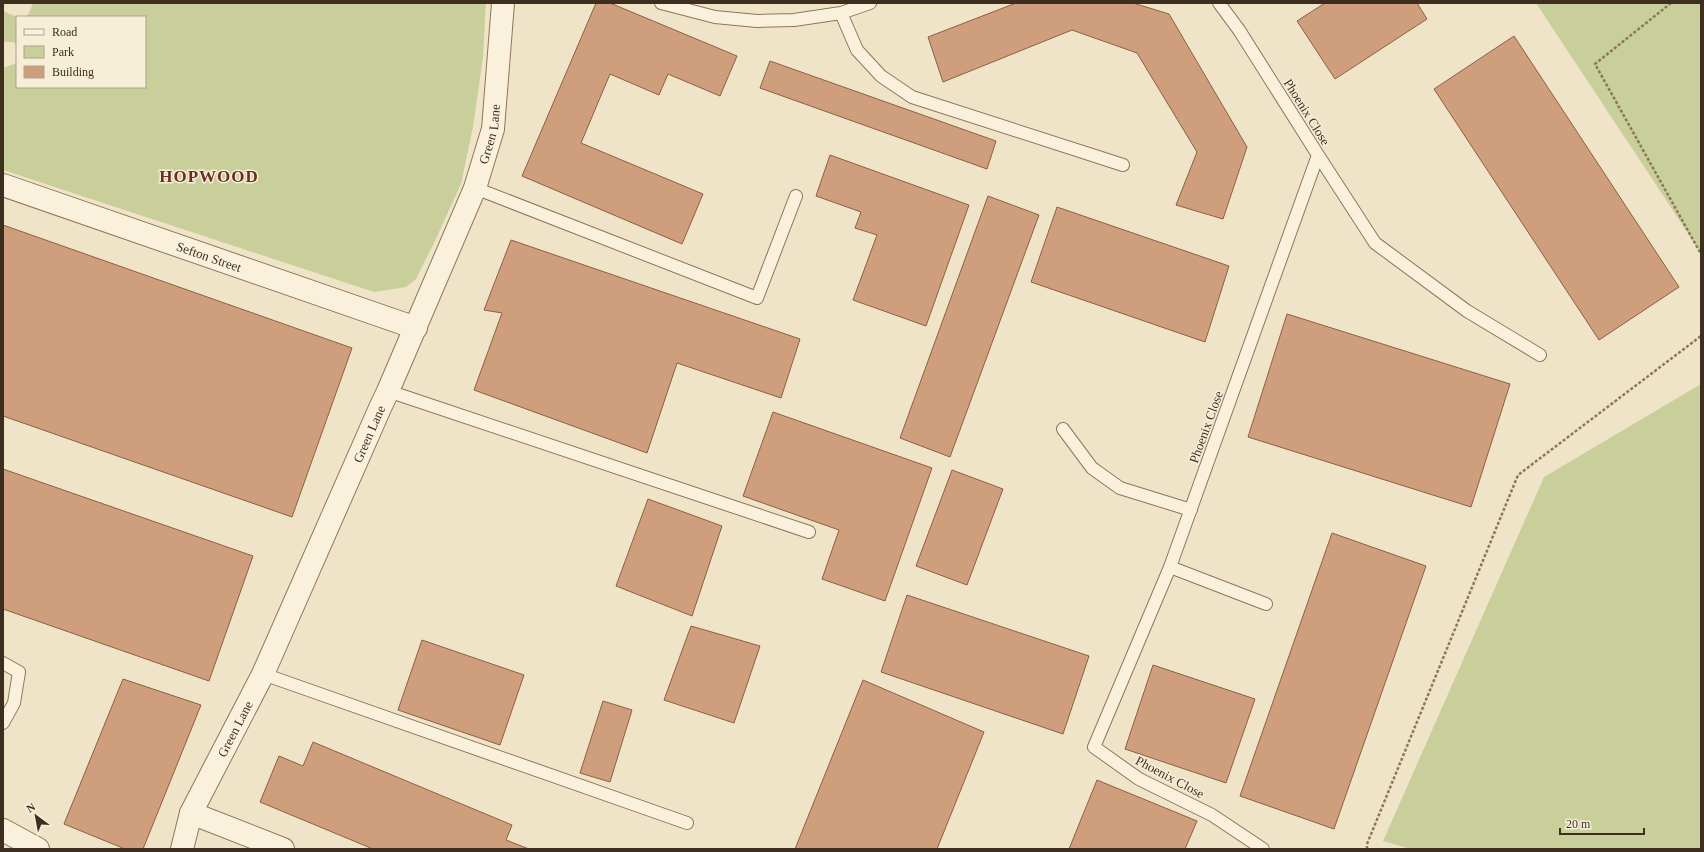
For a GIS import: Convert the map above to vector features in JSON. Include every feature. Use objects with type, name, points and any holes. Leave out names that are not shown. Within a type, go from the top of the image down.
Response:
[{"type":"street","name":"Green Lane","points":[[182,849],[191,813],[263,674],[416,328],[475,188],[493,129],[503,3]]},
{"type":"street","name":"Sefton Street","points":[[3,185],[416,328]]},
{"type":"street","points":[[191,813],[283,849]]},
{"type":"street","points":[[3,830],[38,849]]},
{"type":"lane","points":[[661,3],[715,17],[757,21],[794,20],[841,13],[870,3]]},
{"type":"lane","name":"Phoenix Close","points":[[1219,3],[1239,30],[1318,156],[1170,567],[1094,747],[1139,779],[1212,815],[1263,849]]},
{"type":"lane","points":[[841,13],[857,50],[880,76],[912,97],[1122,165]]},
{"type":"lane","points":[[1318,156],[1375,243],[1467,312],[1540,355]]},
{"type":"lane","points":[[475,188],[757,298],[796,196]]},
{"type":"lane","points":[[384,400],[809,532]]},
{"type":"lane","points":[[1063,428],[1092,468],[1120,488],[1191,510]]},
{"type":"lane","points":[[1170,567],[1266,604]]},
{"type":"lane","points":[[3,663],[19,672],[14,703],[3,722]]},
{"type":"lane","points":[[263,674],[687,823]]},
{"type":"path","points":[[1671,3],[1594,64],[1701,254]]},
{"type":"path","points":[[1367,849],[1367,844],[1518,475],[1701,336]]},
{"type":"green space","points":[[33,3],[486,3],[483,57],[473,127],[461,184],[416,279],[406,287],[374,292],[3,170],[3,68],[16,63],[16,88],[146,88],[146,16],[27,16]]},
{"type":"green space","points":[[1536,3],[1701,3],[1701,253]]},
{"type":"green space","points":[[3,11],[16,17],[16,44],[13,42],[3,42]]},
{"type":"green space","points":[[1701,384],[1701,849],[1411,849],[1383,841],[1544,477]]},
{"type":"building","points":[[596,3],[610,3],[737,56],[720,96],[668,74],[659,95],[610,74],[581,143],[703,194],[682,244],[522,176]]},
{"type":"building","points":[[1016,3],[1133,3],[1169,14],[1247,147],[1223,219],[1176,205],[1197,152],[1137,53],[1072,30],[943,82],[928,37]]},
{"type":"building","points":[[1325,3],[1417,3],[1427,19],[1335,79],[1297,21]]},
{"type":"building","points":[[1514,36],[1679,287],[1599,340],[1434,89]]},
{"type":"building","points":[[770,61],[996,141],[987,169],[760,88]]},
{"type":"building","points":[[830,155],[969,205],[926,326],[853,300],[877,235],[855,228],[861,212],[816,196]]},
{"type":"building","points":[[988,196],[1039,215],[950,457],[900,438]]},
{"type":"building","points":[[1057,207],[1229,266],[1205,342],[1031,282]]},
{"type":"building","points":[[3,225],[352,348],[292,517],[3,416]]},
{"type":"building","points":[[511,240],[800,339],[781,398],[677,363],[647,453],[474,390],[502,313],[484,310]]},
{"type":"building","points":[[1287,314],[1510,384],[1471,507],[1248,437]]},
{"type":"building","points":[[773,412],[932,468],[885,601],[822,579],[839,530],[743,496]]},
{"type":"building","points":[[3,469],[253,556],[209,681],[3,609]]},
{"type":"building","points":[[952,470],[1003,489],[967,585],[916,566]]},
{"type":"building","points":[[648,499],[722,526],[692,616],[616,586]]},
{"type":"building","points":[[1332,533],[1426,566],[1334,829],[1240,796]]},
{"type":"building","points":[[907,595],[1089,656],[1063,734],[881,672]]},
{"type":"building","points":[[691,626],[760,646],[734,723],[664,700]]},
{"type":"building","points":[[422,640],[524,675],[500,745],[398,710]]},
{"type":"building","points":[[1153,665],[1255,699],[1226,783],[1125,749]]},
{"type":"building","points":[[123,679],[201,705],[143,849],[125,849],[64,824]]},
{"type":"building","points":[[863,680],[984,732],[937,849],[795,849]]},
{"type":"building","points":[[603,701],[632,710],[610,782],[580,773]]},
{"type":"building","points":[[313,742],[512,825],[506,840],[529,849],[373,849],[260,802],[279,756],[303,766]]},
{"type":"building","points":[[1097,780],[1197,821],[1185,849],[1069,849]]},
{"type":"district","name":"HOPWOOD","points":[[209,176]]}]
